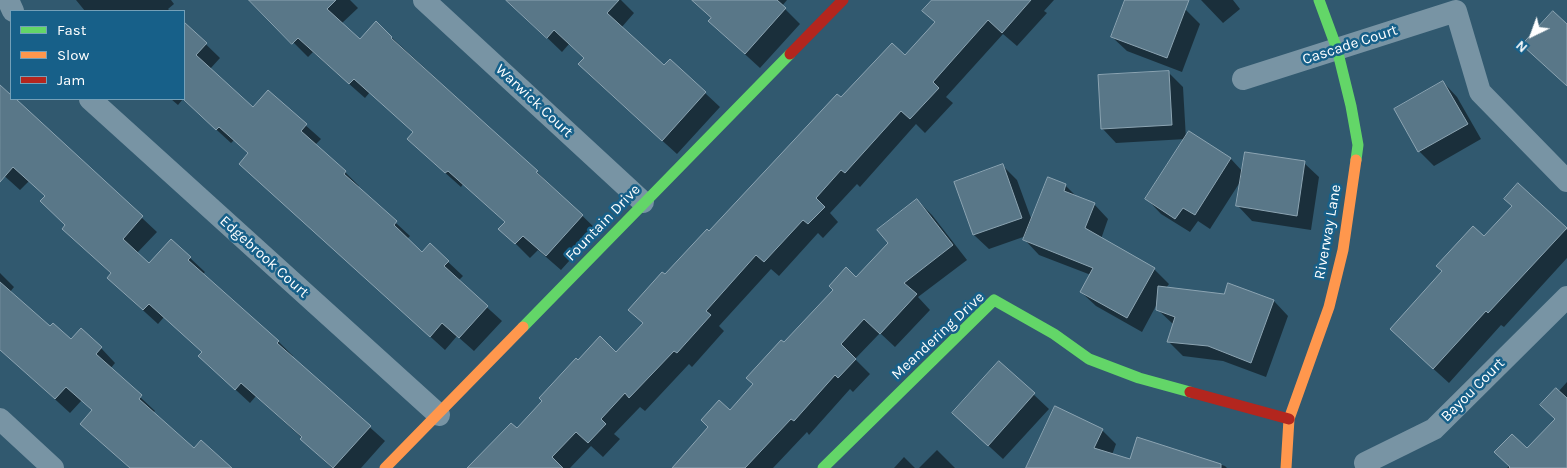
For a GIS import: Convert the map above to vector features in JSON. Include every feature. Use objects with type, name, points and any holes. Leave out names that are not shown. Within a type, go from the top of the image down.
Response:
[{"type":"street","name":"Warwick Court","points":[[424,0],[643,202]]},
{"type":"street","name":"Fountain Drive","points":[[385,468],[842,0]]},
{"type":"street","name":"Riverway Lane","points":[[1286,468],[1289,419],[1329,307],[1343,250],[1358,145],[1337,48],[1319,0]]},
{"type":"street","name":"Cascade Court","points":[[1243,79],[1456,11],[1480,92],[1567,181]]},
{"type":"street","name":"Edgebrook Court","points":[[91,100],[439,414]]},
{"type":"street","name":"Bayou Court","points":[[1365,463],[1434,429],[1567,296]]},
{"type":"street","name":"Meandering Drive","points":[[823,468],[994,300],[1054,334],[1089,359],[1139,378],[1289,419]]},
{"type":"street","points":[[0,419],[53,468]]},
{"type":"building","points":[[249,0],[336,0],[327,9],[360,39],[376,21],[391,38],[538,171],[536,172],[583,215],[546,256],[523,236],[515,244],[498,229],[505,222],[448,171],[445,173],[407,139],[413,132],[354,79],[349,84],[298,38],[292,44]]},
{"type":"building","points":[[506,0],[619,0],[607,13],[664,65],[670,59],[706,92],[662,141],[578,64],[584,58],[554,30],[547,38]]},
{"type":"building","points":[[692,0],[777,0],[786,8],[745,54],[708,21],[711,18]]},
{"type":"building","points":[[932,0],[1031,0],[1002,33],[988,20],[933,82],[939,88],[910,119],[901,111],[845,173],[841,170],[816,198],[825,207],[808,224],[803,220],[764,262],[756,255],[706,311],[711,315],[677,353],[674,351],[629,398],[625,393],[601,419],[606,424],[588,443],[576,432],[552,457],[563,468],[467,468],[511,423],[517,428],[542,401],[539,398],[576,358],[578,360],[600,336],[616,352],[643,323],[628,310],[662,272],[665,274],[707,229],[709,231],[837,94],[841,97],[892,43],[905,55],[935,22],[922,11]]},
{"type":"building","points":[[1125,0],[1189,0],[1167,58],[1111,37]]},
{"type":"building","points":[[1553,11],[1567,24],[1567,86],[1522,45]]},
{"type":"building","points":[[185,23],[207,43],[196,55],[253,107],[268,90],[307,124],[301,131],[346,171],[344,174],[397,221],[394,225],[422,252],[430,243],[449,261],[444,266],[488,306],[459,338],[442,323],[430,337],[239,164],[248,153],[219,127],[216,130],[184,100]]},
{"type":"building","points":[[1169,71],[1172,125],[1101,129],[1098,75]]},
{"type":"building","points":[[1443,81],[1468,124],[1418,152],[1394,109]]},
{"type":"building","points":[[0,85],[10,94],[10,100],[17,100],[143,216],[123,239],[149,263],[171,239],[191,257],[188,260],[279,341],[277,343],[371,426],[333,468],[300,439],[302,437],[241,383],[235,390],[198,356],[202,352],[149,304],[143,310],[107,278],[111,273],[62,229],[65,225],[40,201],[45,196],[13,167],[0,182]]},
{"type":"building","points":[[1189,131],[1231,158],[1195,215],[1183,208],[1175,219],[1145,199]]},
{"type":"building","points":[[1245,152],[1305,161],[1297,216],[1236,206]]},
{"type":"building","points":[[1003,164],[1022,218],[973,235],[954,182]]},
{"type":"building","points":[[1048,177],[1066,184],[1064,191],[1095,203],[1085,228],[1155,268],[1127,318],[1080,292],[1093,268],[1023,240]]},
{"type":"building","points":[[1518,183],[1567,228],[1488,313],[1486,311],[1433,369],[1390,329],[1442,271],[1436,266],[1473,226],[1484,236],[1512,206],[1504,199]]},
{"type":"building","points":[[917,199],[953,245],[904,283],[917,294],[880,334],[864,319],[841,344],[856,359],[838,378],[835,375],[794,421],[791,419],[745,468],[672,468],[708,427],[701,420],[719,400],[730,410],[753,384],[746,378],[781,340],[784,342],[833,290],[829,286],[846,267],[856,277],[888,243],[877,230]]},
{"type":"building","points":[[0,282],[50,326],[53,323],[71,339],[81,328],[102,347],[96,354],[142,395],[139,399],[194,448],[201,440],[232,468],[130,468],[80,424],[92,410],[66,387],[55,399],[0,350]]},
{"type":"building","points":[[1228,283],[1274,300],[1251,363],[1208,346],[1167,342],[1175,317],[1156,310],[1158,286],[1224,294]]},
{"type":"building","points":[[999,361],[1035,393],[988,446],[952,413]]},
{"type":"building","points":[[1556,388],[1567,398],[1567,468],[1509,468],[1494,452],[1512,434],[1527,448],[1555,419],[1540,405]]},
{"type":"building","points":[[1055,406],[1103,429],[1094,448],[1130,459],[1137,437],[1221,464],[1221,468],[1026,468]]},
{"type":"traffic: fast","points":[[1319,0],[1337,49],[1351,106],[1358,145],[1356,160]]},
{"type":"traffic: fast","points":[[523,327],[790,54]]},
{"type":"traffic: fast","points":[[823,468],[994,300],[1054,334],[1089,359],[1139,378],[1190,392]]},
{"type":"traffic: slow","points":[[1286,468],[1289,419],[1329,307],[1343,250],[1356,160]]},
{"type":"traffic: slow","points":[[385,468],[523,327]]},
{"type":"traffic: jam","points":[[790,54],[843,0]]},
{"type":"traffic: jam","points":[[1190,392],[1289,419]]}]
